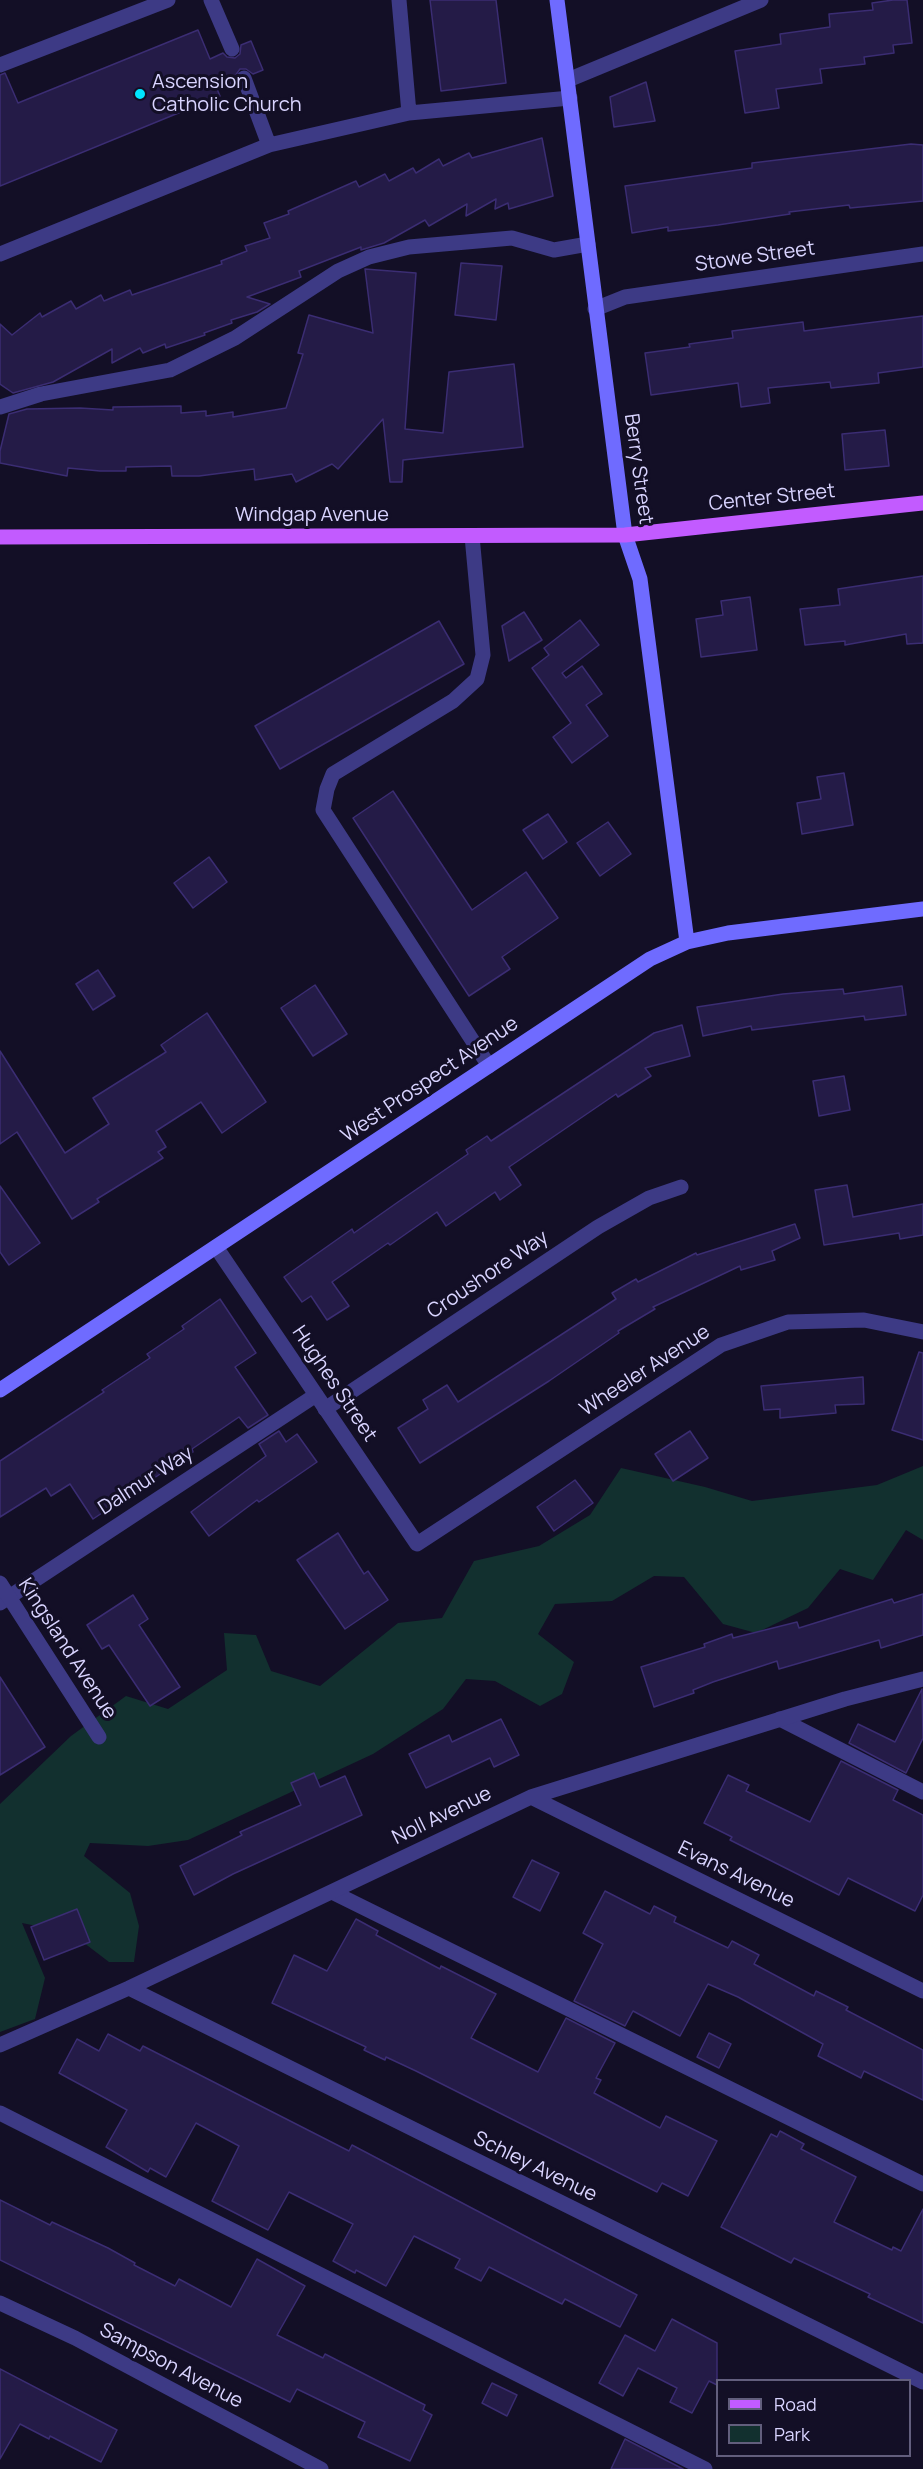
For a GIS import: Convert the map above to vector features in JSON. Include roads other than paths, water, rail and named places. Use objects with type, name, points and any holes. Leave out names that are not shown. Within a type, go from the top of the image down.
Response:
[{"type":"main road","name":"Center Street","points":[[625,535],[923,503]]},
{"type":"main road","name":"Windgap Avenue","points":[[0,537],[625,535]]},
{"type":"street","points":[[0,65],[168,0]]},
{"type":"street","points":[[211,0],[232,49]]},
{"type":"street","points":[[399,0],[409,113]]},
{"type":"street","name":"Berry Street","points":[[557,0],[625,535],[640,579],[687,942]]},
{"type":"street","points":[[568,80],[761,0]]},
{"type":"street","points":[[244,78],[269,145]]},
{"type":"street","points":[[0,255],[269,145],[409,113],[570,98]]},
{"type":"street","points":[[0,407],[41,394],[170,370],[235,338],[338,271],[369,257],[409,247],[512,238],[554,250],[588,244]]},
{"type":"street","name":"Stowe Street","points":[[595,309],[625,297],[923,254]]},
{"type":"street","points":[[472,536],[483,655],[477,679],[453,700],[333,774],[323,810],[489,1066]]},
{"type":"street","name":"West Prospect Avenue","points":[[0,1390],[650,959],[687,942],[729,933],[923,909]]},
{"type":"street","name":"Croushore Way","points":[[325,1409],[598,1227],[649,1198],[681,1187]]},
{"type":"street","name":"Hughes Street","points":[[216,1246],[417,1544]]},
{"type":"street","name":"Wheeler Avenue","points":[[417,1544],[721,1345],[788,1322],[864,1320],[923,1332]]},
{"type":"street","name":"Dalmur Way","points":[[4,1600],[316,1395]]},
{"type":"street","name":"Kingsland Avenue","points":[[0,1583],[4,1600],[99,1737]]},
{"type":"street","name":"Noll Avenue","points":[[0,2044],[129,1988],[531,1797],[846,1699],[923,1679]]},
{"type":"street","points":[[780,1719],[923,1792]]},
{"type":"street","name":"Evans Avenue","points":[[531,1797],[923,1991]]},
{"type":"street","points":[[332,1892],[923,2184]]},
{"type":"street","name":"Schley Avenue","points":[[129,1988],[923,2382]]},
{"type":"street","points":[[0,2113],[705,2469]]},
{"type":"street","name":"Sampson Avenue","points":[[0,2303],[75,2338],[321,2469]]},
{"type":"place","name":"Ascension Catholic Church","points":[[140,94]]}]
